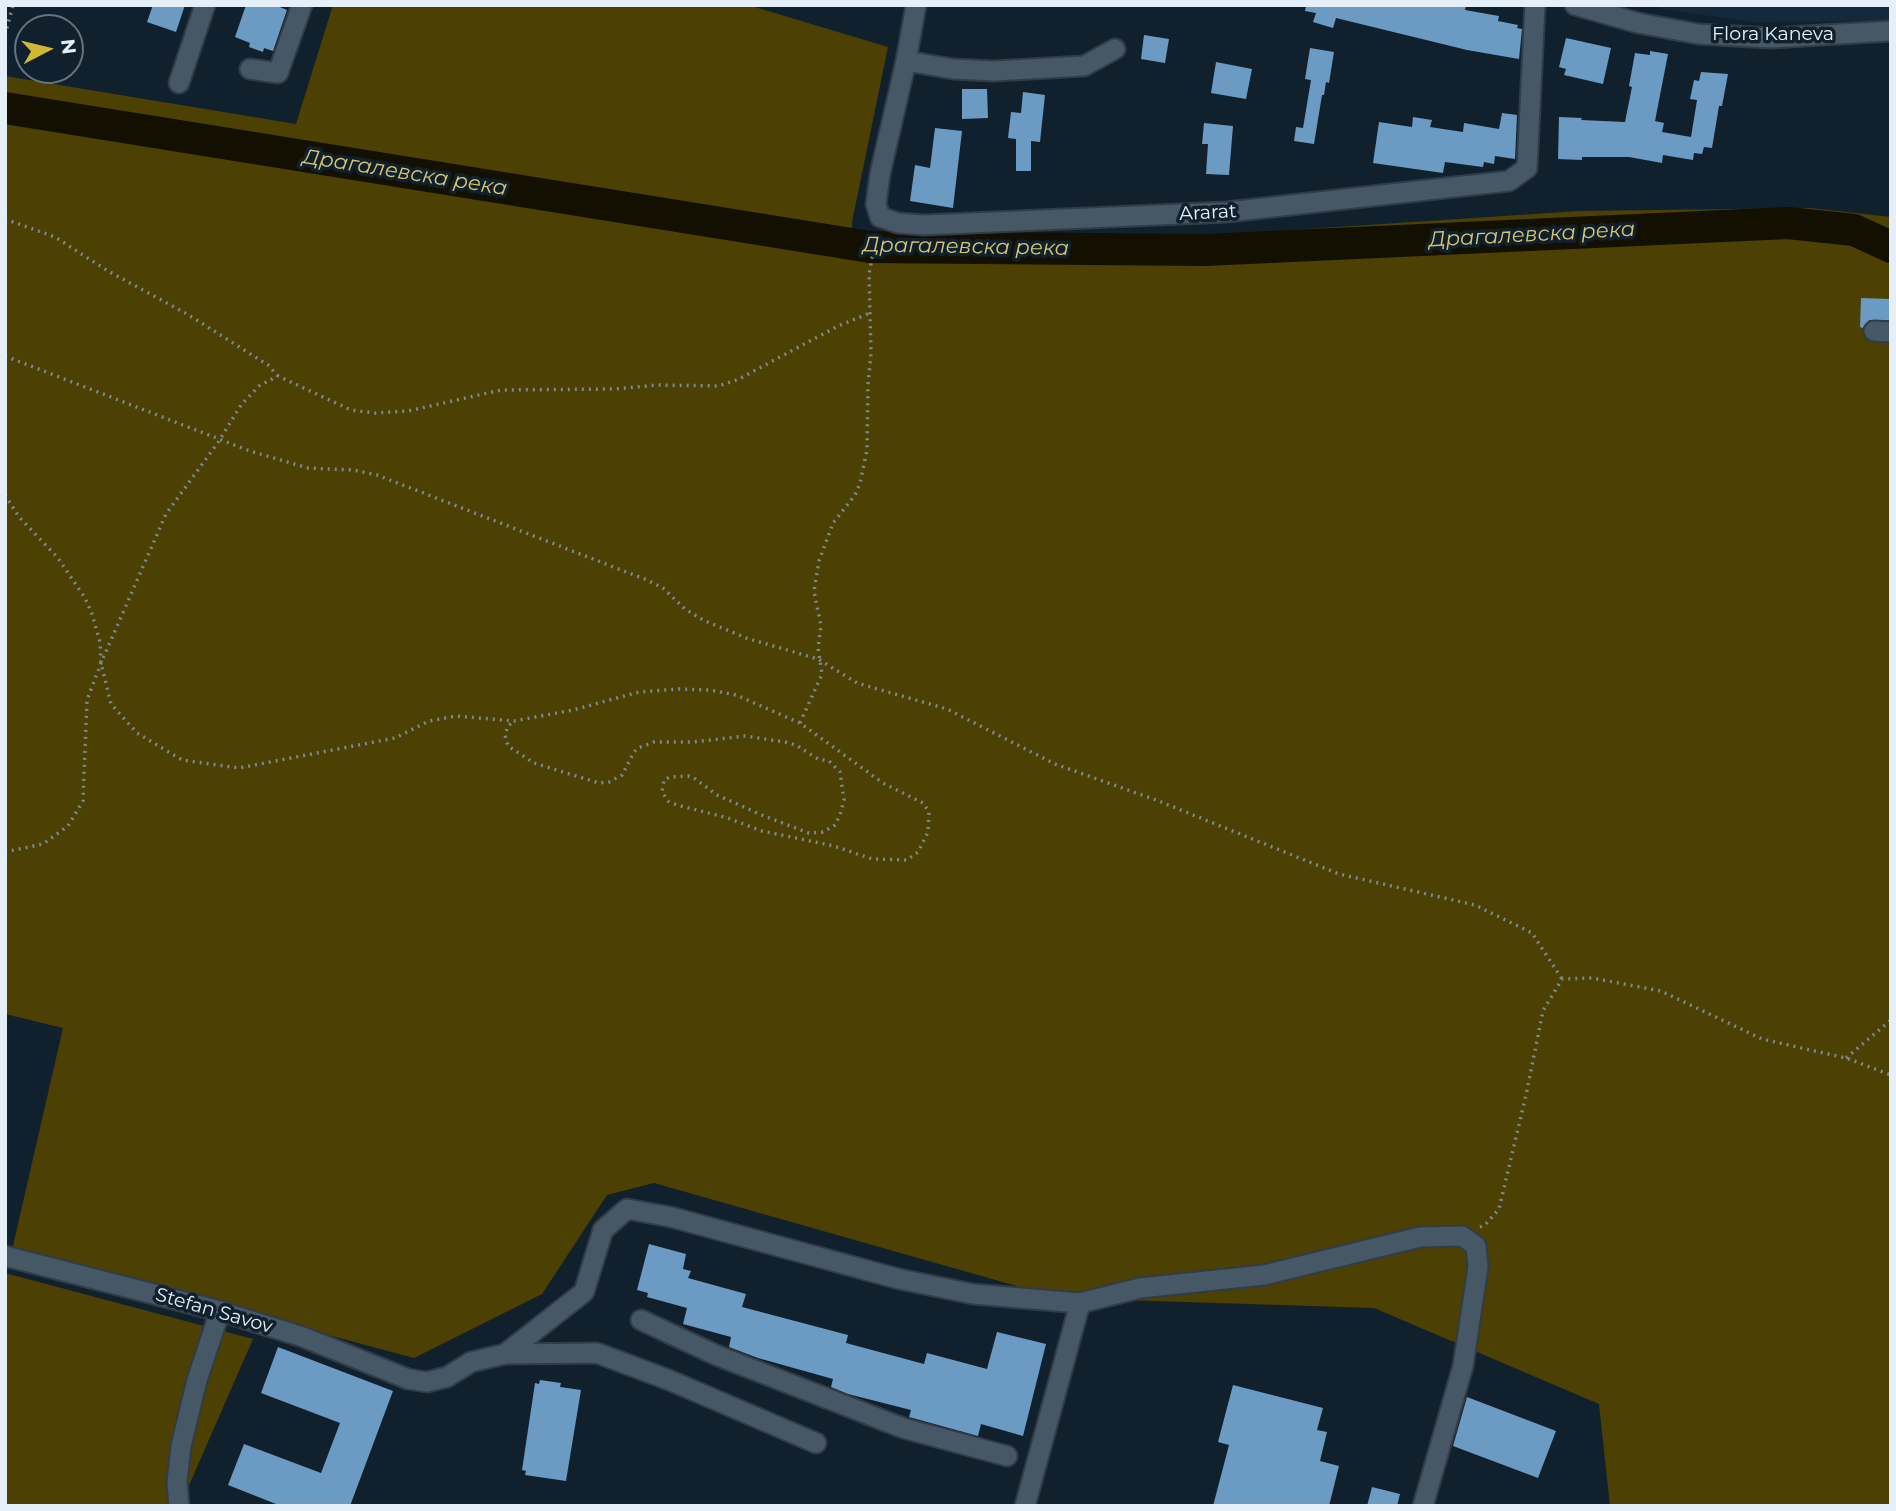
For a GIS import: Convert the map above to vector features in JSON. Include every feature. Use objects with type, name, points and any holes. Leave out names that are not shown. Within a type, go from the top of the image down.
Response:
[{"type":"street","points":[[179,83],[205,5]]},
{"type":"street","points":[[250,69],[278,73],[302,5]]},
{"type":"street","points":[[880,218],[876,204],[880,174],[916,5]]},
{"type":"street","name":"Ararat","points":[[880,218],[898,223],[924,225],[1227,212],[1509,181],[1527,168],[1535,5]]},
{"type":"street","name":"Flora Kaneva","points":[[1575,5],[1638,23],[1698,34],[1771,38],[1891,31]]},
{"type":"street","points":[[906,61],[953,69],[994,71],[1084,66],[1115,50]]},
{"type":"street","points":[[505,1354],[584,1292],[603,1230],[627,1209],[671,1217],[899,1279],[973,1294],[1080,1303],[1140,1288],[1264,1275],[1420,1237],[1462,1236],[1476,1246],[1478,1267],[1463,1366],[1423,1506]]},
{"type":"street","name":"Stefan Savov","points":[[5,1256],[219,1311],[303,1337],[418,1382],[447,1377],[471,1362],[505,1354]]},
{"type":"street","points":[[1025,1506],[1080,1303]]},
{"type":"street","points":[[179,1506],[177,1482],[181,1446],[197,1380],[219,1311]]},
{"type":"street","points":[[641,1320],[716,1355],[903,1428],[1036,1465]]},
{"type":"street","points":[[505,1354],[597,1353],[669,1380],[816,1443]]},
{"type":"path","points":[[5,35],[13,5]]},
{"type":"path","points":[[800,723],[820,684],[822,674],[818,659],[821,626],[814,578],[833,523],[855,495],[860,483],[867,450],[871,353],[869,274],[880,218]]},
{"type":"path","points":[[5,219],[55,237],[108,271],[187,314],[268,365],[278,376],[351,410],[375,413],[408,411],[501,390],[615,389],[657,385],[719,386],[739,379],[838,326],[870,313]]},
{"type":"path","points":[[5,356],[219,441],[308,468],[354,470],[377,475],[647,580],[663,588],[685,609],[703,621],[746,638],[818,659],[858,682],[947,709],[1055,765],[1156,800],[1339,874],[1475,905],[1532,933],[1562,979]]},
{"type":"path","points":[[5,852],[43,844],[68,826],[83,801],[88,700],[166,514],[219,441],[241,405],[259,386],[278,376]]},
{"type":"path","points":[[5,495],[19,517],[58,558],[85,598],[93,614],[100,642],[111,704],[137,733],[182,760],[239,768],[395,738],[429,721],[456,716],[514,721],[573,710],[639,692],[710,690],[736,695],[800,723],[883,783],[927,806],[928,832],[913,857],[897,862],[872,859],[834,846],[762,831],[728,818],[677,805],[668,801],[663,792],[664,780],[688,776],[717,795],[764,816],[809,833],[823,832],[835,825],[842,808],[844,800],[840,772],[829,761],[817,759],[796,745],[745,736],[693,742],[654,742],[634,752],[622,775],[609,782],[598,783],[534,763],[508,746],[505,735],[508,726],[514,721]]},
{"type":"path","points":[[1562,979],[1592,978],[1661,991],[1762,1040],[1846,1058],[1891,1075]]},
{"type":"path","points":[[1462,1236],[1485,1225],[1499,1209],[1527,1095],[1543,1011],[1562,979]]},
{"type":"path","points":[[1846,1058],[1891,1020]]},
{"type":"shaded area","points":[[333,5],[748,5],[888,47],[852,222],[854,259],[1579,211],[1810,208],[1891,217],[1891,1506],[1610,1506],[1599,1404],[1374,1308],[1059,1298],[654,1183],[607,1195],[542,1294],[414,1358],[12,1250],[63,1028],[5,1014],[5,76],[14,77],[14,84],[54,84],[296,124]]},
{"type":"shaded area","points":[[1660,5],[1891,5],[1891,21],[1755,22],[1660,9]]},
{"type":"shaded area","points":[[5,1273],[253,1339],[180,1506],[5,1506]]},
{"type":"building","points":[[153,5],[185,5],[176,32],[147,22]]},
{"type":"building","points":[[246,5],[275,5],[287,10],[273,51],[264,48],[263,52],[249,47],[250,43],[235,37]]},
{"type":"building","points":[[1306,5],[1466,5],[1465,10],[1499,16],[1498,21],[1518,25],[1517,28],[1522,29],[1519,59],[1467,50],[1336,18],[1333,28],[1313,22],[1316,13],[1305,11]]},
{"type":"building","points":[[1144,35],[1169,39],[1165,63],[1141,59]]},
{"type":"building","points":[[1566,38],[1611,48],[1603,84],[1564,75],[1566,69],[1559,67]]},
{"type":"building","points":[[1310,48],[1334,52],[1329,83],[1326,82],[1322,95],[1314,144],[1294,141],[1296,127],[1303,128],[1311,80],[1305,79]]},
{"type":"building","points":[[1650,51],[1668,54],[1655,121],[1664,123],[1662,132],[1691,137],[1697,100],[1690,99],[1694,80],[1699,81],[1701,72],[1728,74],[1712,148],[1704,147],[1702,154],[1694,153],[1693,160],[1663,155],[1662,163],[1629,157],[1558,159],[1559,117],[1625,122],[1635,53],[1650,55]]},
{"type":"building","points":[[1216,62],[1252,69],[1246,99],[1211,93]]},
{"type":"building","points":[[962,89],[987,89],[988,118],[962,119]]},
{"type":"building","points":[[1023,92],[1045,95],[1040,142],[1031,141],[1031,171],[1016,171],[1016,139],[1008,138],[1011,112],[1021,113]]},
{"type":"building","points":[[1502,113],[1517,115],[1515,159],[1495,156],[1494,164],[1484,162],[1483,167],[1445,162],[1443,173],[1373,163],[1379,122],[1412,127],[1413,117],[1432,120],[1430,127],[1463,132],[1464,123],[1499,129]]},
{"type":"building","points":[[1204,123],[1233,126],[1229,175],[1206,174],[1208,144],[1202,144]]},
{"type":"building","points":[[935,128],[962,131],[953,208],[910,201],[915,165],[930,168]]},
{"type":"building","points":[[1861,298],[1891,299],[1891,320],[1869,320],[1863,328],[1860,327]]},
{"type":"building","points":[[649,1244],[686,1254],[683,1269],[691,1271],[688,1278],[746,1294],[742,1307],[848,1335],[846,1343],[924,1364],[927,1353],[987,1369],[997,1332],[1046,1344],[1023,1436],[981,1424],[978,1436],[909,1417],[911,1410],[848,1394],[831,1387],[833,1379],[758,1358],[729,1347],[731,1337],[683,1324],[687,1308],[647,1297],[648,1293],[637,1290]]},
{"type":"building","points":[[278,1347],[393,1391],[350,1506],[281,1506],[228,1485],[244,1444],[321,1473],[340,1423],[261,1393]]},
{"type":"building","points":[[540,1380],[581,1390],[566,1481],[525,1475],[526,1471],[522,1470],[535,1383],[539,1384]]},
{"type":"building","points":[[1233,1385],[1323,1408],[1317,1430],[1327,1432],[1320,1461],[1339,1466],[1329,1506],[1213,1506],[1229,1445],[1218,1442]]},
{"type":"building","points":[[1467,1397],[1556,1431],[1538,1478],[1453,1446]]},
{"type":"building","points":[[1372,1487],[1400,1494],[1397,1506],[1367,1506]]},
{"type":"waterway","name":"Драгалевска река","points":[[5,108],[870,247],[1205,250],[1788,223],[1854,230],[1891,247]]}]
